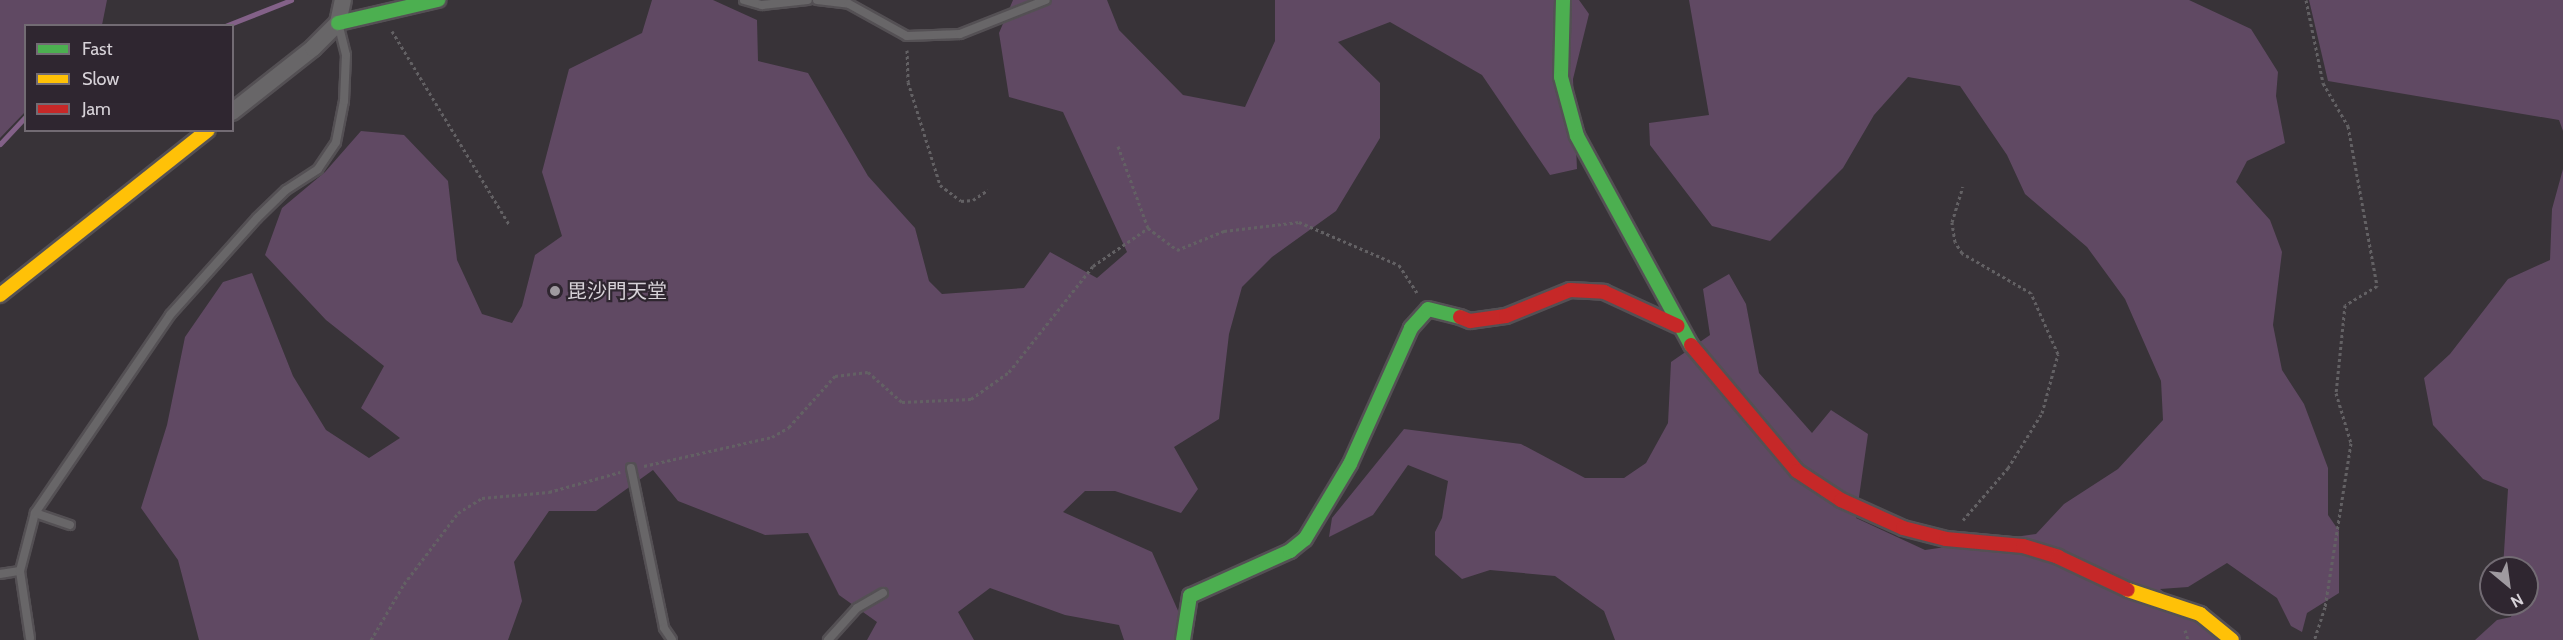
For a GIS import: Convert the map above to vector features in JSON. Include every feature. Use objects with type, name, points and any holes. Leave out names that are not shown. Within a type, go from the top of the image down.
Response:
[{"type":"street","points":[[338,23],[343,0]]},
{"type":"street","points":[[234,110],[338,23],[438,0]]},
{"type":"street","points":[[1563,0],[1561,77],[1577,136],[1666,291],[1678,326],[1718,381],[1797,471],[1868,515],[1946,539],[2023,546],[2058,557],[2106,583],[2199,614],[2232,640]]},
{"type":"street","points":[[0,295],[205,132]]},
{"type":"street","points":[[1183,640],[1190,596],[1290,551],[1305,539],[1350,464],[1411,328],[1428,309],[1438,308],[1470,321],[1486,319],[1570,290],[1628,300],[1678,326]]},
{"type":"lane","points":[[744,0],[762,5],[808,0]]},
{"type":"lane","points":[[817,0],[849,3],[907,36],[960,34],[1046,0]]},
{"type":"lane","points":[[30,639],[20,571],[35,513],[170,315],[279,197],[318,170],[336,142],[344,101],[346,55],[338,23]]},
{"type":"lane","points":[[632,468],[664,628],[672,640]]},
{"type":"lane","points":[[35,513],[70,525]]},
{"type":"lane","points":[[0,574],[20,571]]},
{"type":"lane","points":[[828,640],[857,608],[883,593]]},
{"type":"path","points":[[2306,0],[2323,83],[2348,126],[2377,286],[2345,305],[2336,393],[2350,443],[2325,607],[2314,640]]},
{"type":"path","points":[[382,13],[509,224]]},
{"type":"path","points":[[907,36],[908,82],[939,185],[961,201],[974,200],[988,190]]},
{"type":"path","points":[[1118,146],[1148,228],[1178,250],[1224,231],[1299,222],[1399,265],[1428,309]]},
{"type":"path","points":[[1946,539],[2008,468],[2042,413],[2058,354],[2031,293],[1962,253],[1955,242],[1952,222],[1963,187]]},
{"type":"path","points":[[371,640],[404,584],[458,513],[482,498],[549,492],[632,468],[772,437],[789,427],[835,376],[868,372],[902,402],[971,399],[1009,372],[1093,266],[1148,228]]},
{"type":"shaded area","points":[[0,0],[107,0],[102,24],[24,24],[24,113],[0,138]]},
{"type":"shaded area","points":[[652,0],[713,0],[757,20],[758,61],[808,73],[868,176],[915,228],[929,281],[942,294],[1024,288],[1050,252],[1097,278],[1127,252],[1063,112],[1009,97],[999,33],[1013,0],[1107,0],[1119,30],[1183,95],[1245,107],[1275,41],[1275,0],[1579,0],[1589,14],[1573,79],[1577,169],[1550,175],[1482,75],[1390,22],[1338,42],[1380,83],[1380,138],[1336,211],[1272,257],[1242,287],[1229,334],[1219,419],[1174,447],[1198,489],[1181,513],[1115,491],[1085,491],[1063,512],[1152,552],[1191,640],[1124,640],[1119,625],[1065,615],[990,588],[958,612],[974,640],[867,640],[877,622],[839,595],[808,533],[765,535],[678,501],[653,470],[596,511],[549,511],[514,562],[522,601],[508,640],[199,640],[178,560],[141,508],[167,425],[185,337],[223,282],[252,273],[293,376],[326,430],[369,458],[400,438],[361,408],[384,366],[326,320],[265,255],[282,208],[325,172],[361,131],[404,135],[448,181],[457,260],[482,314],[512,323],[522,306],[535,255],[562,236],[542,172],[569,69],[642,33]]},
{"type":"shaded area","points":[[1689,0],[2189,0],[2251,29],[2278,72],[2276,96],[2285,143],[2247,161],[2236,182],[2270,220],[2282,252],[2273,325],[2282,370],[2304,404],[2328,468],[2328,515],[2339,531],[2339,593],[2307,613],[2302,632],[2291,626],[2277,598],[2227,563],[2188,587],[2160,589],[2223,640],[1615,640],[1604,611],[1555,576],[1490,570],[1462,579],[1435,555],[1435,532],[1442,518],[1448,481],[1408,465],[1373,515],[1329,537],[1332,518],[1404,429],[1521,444],[1585,478],[1624,478],[1646,463],[1668,423],[1671,362],[1710,335],[1703,289],[1729,274],[1746,304],[1759,373],[1812,433],[1831,410],[1868,434],[1856,518],[1925,550],[2036,534],[2064,504],[2118,469],[2163,420],[2161,381],[2125,299],[2087,247],[2025,194],[2007,155],[1960,86],[1908,77],[1874,115],[1843,168],[1770,241],[1712,226],[1650,145],[1649,123],[1709,115]]},
{"type":"shaded area","points":[[2309,0],[2563,0],[2563,131],[2559,120],[2328,81]]},
{"type":"shaded area","points":[[2563,169],[2563,640],[2475,640],[2497,620],[2511,616],[2539,616],[2539,556],[2504,556],[2508,489],[2483,479],[2433,425],[2424,378],[2450,354],[2508,279],[2550,260],[2552,209]]},
{"type":"waterway","points":[[230,24],[291,0]]},
{"type":"waterway","points":[[0,144],[24,118]]},
{"type":"traffic: fast","points":[[338,23],[438,0]]},
{"type":"traffic: fast","points":[[1563,0],[1561,77],[1577,136],[1691,345]]},
{"type":"traffic: fast","points":[[1183,640],[1190,596],[1290,551],[1305,539],[1350,464],[1411,328],[1428,309],[1460,317]]},
{"type":"traffic: slow","points":[[0,295],[205,132]]},
{"type":"traffic: slow","points":[[2128,590],[2200,614],[2232,640]]},
{"type":"traffic: jam","points":[[1460,317],[1470,321],[1506,316],[1570,290],[1604,292],[1678,326]]},
{"type":"traffic: jam","points":[[1691,345],[1797,471],[1841,500],[1903,528],[1946,539],[2023,546],[2058,557],[2128,590]]},
{"type":"place","name":"毘沙門天堂","points":[[555,291]]}]
